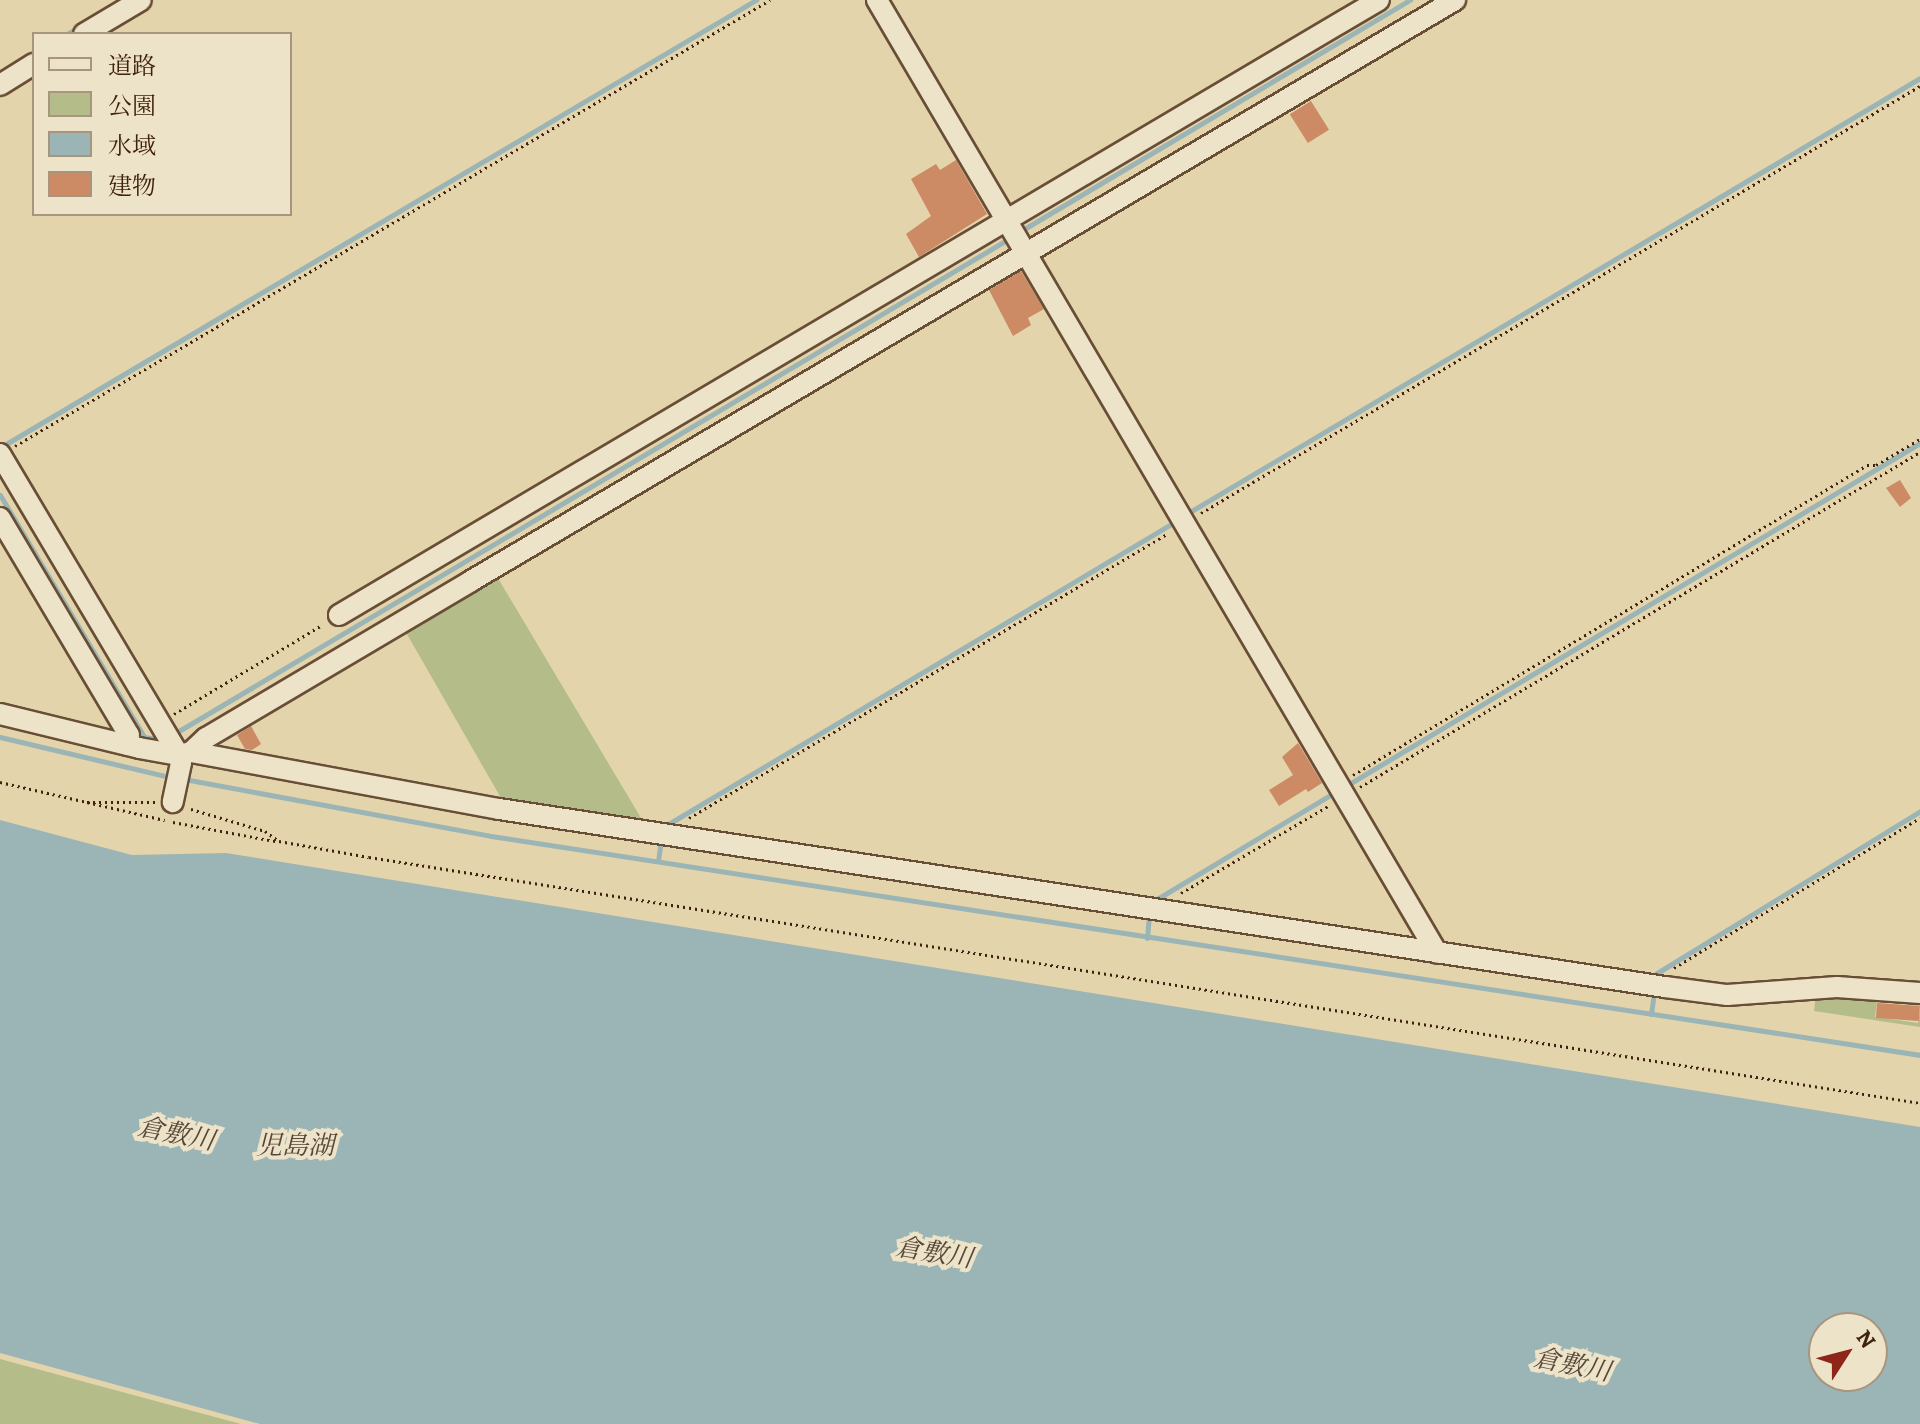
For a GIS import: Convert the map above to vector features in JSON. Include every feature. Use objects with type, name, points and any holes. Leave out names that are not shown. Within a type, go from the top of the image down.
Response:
[{"type":"street","points":[[87,32],[141,0]]},
{"type":"street","points":[[877,0],[1437,953]]},
{"type":"street","points":[[0,518],[129,735],[163,745],[206,738],[1017,235],[1379,0]]},
{"type":"street","points":[[339,615],[1017,235],[1455,0]]},
{"type":"street","points":[[0,85],[32,65]]},
{"type":"street","points":[[0,454],[163,745],[174,797]]},
{"type":"street","points":[[0,714],[499,809],[1665,987],[1727,995],[1837,987],[1920,993]]},
{"type":"path","points":[[0,454],[770,0]]},
{"type":"path","points":[[673,837],[691,817],[1920,86]]},
{"type":"path","points":[[1157,911],[1160,905],[1341,790],[1828,489],[1920,439]]},
{"type":"path","points":[[1341,790],[1920,452]]},
{"type":"path","points":[[163,745],[339,615]]},
{"type":"path","points":[[0,782],[279,841],[810,929],[1920,1103]]},
{"type":"path","points":[[87,802],[174,797],[265,831],[279,841]]},
{"type":"path","points":[[1665,987],[1670,970],[1677,965],[1920,818]]},
{"type":"green space","points":[[496,575],[647,828],[505,805],[404,629]]},
{"type":"green space","points":[[1816,993],[1920,999],[1920,1006],[1877,1001],[1875,1017],[1918,1023],[1920,1010],[1920,1027],[1814,1011]]},
{"type":"green space","points":[[0,1359],[111,1389],[241,1424],[0,1424]]},
{"type":"water","name":"児島湖","points":[[0,820],[132,855],[226,853],[1920,1127],[1920,1424],[260,1424],[0,1353]]},
{"type":"building","points":[[1311,101],[1329,130],[1308,143],[1290,114]]},
{"type":"building","points":[[956,160],[987,214],[919,257],[906,234],[931,216],[911,179],[936,164],[940,170]]},
{"type":"building","points":[[1021,271],[1044,309],[1028,318],[1031,325],[1013,336],[989,290]]},
{"type":"building","points":[[1900,480],[1911,498],[1900,507],[1886,488]]},
{"type":"building","points":[[251,726],[261,744],[252,750],[245,749],[237,735]]},
{"type":"building","points":[[1298,743],[1322,783],[1279,806],[1269,790],[1293,775],[1282,757]]},
{"type":"building","points":[[1877,1003],[1920,1006],[1919,1021],[1876,1018]]},
{"type":"waterway","points":[[6,444],[756,0]]},
{"type":"waterway","points":[[1019,232],[1410,0]]},
{"type":"waterway","points":[[70,32],[79,27]]},
{"type":"waterway","points":[[1188,513],[1920,78]]},
{"type":"waterway","points":[[172,735],[1010,238]]},
{"type":"waterway","points":[[1344,787],[1920,443]]},
{"type":"waterway","points":[[0,495],[144,737],[164,740]]},
{"type":"waterway","points":[[665,826],[1176,521]]},
{"type":"waterway","points":[[0,737],[174,778]]},
{"type":"waterway","points":[[184,779],[491,836],[1920,1055]]},
{"type":"waterway","points":[[1152,902],[1335,792]]},
{"type":"waterway","points":[[1657,973],[1920,811]]},
{"type":"waterway","points":[[658,861],[661,840]]},
{"type":"waterway","points":[[1147,938],[1149,917]]},
{"type":"waterway","points":[[1651,1014],[1654,992]]},
{"type":"water label","name":"倉敷川","points":[[176,1134]]},
{"type":"water label","name":"倉敷川","points":[[934,1253]]},
{"type":"water label","name":"倉敷川","points":[[1572,1365]]}]
